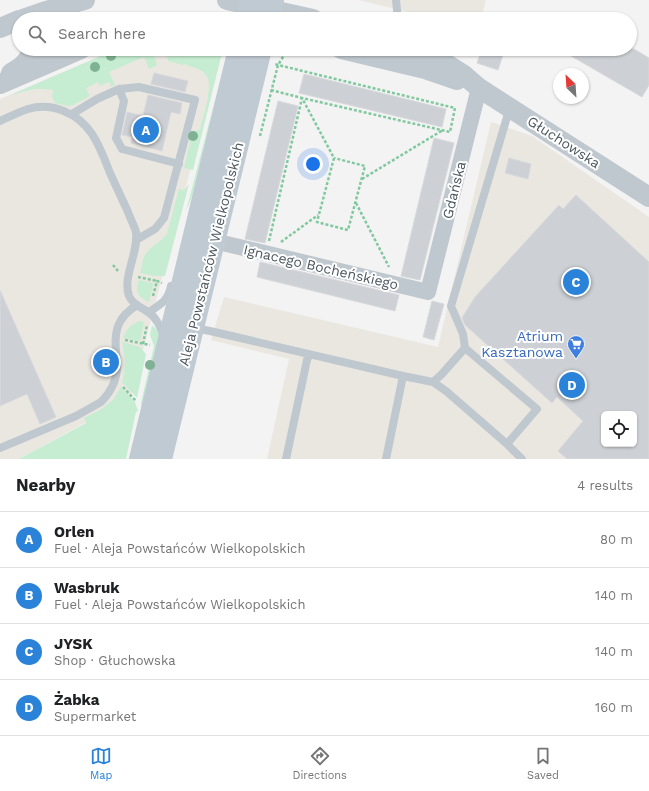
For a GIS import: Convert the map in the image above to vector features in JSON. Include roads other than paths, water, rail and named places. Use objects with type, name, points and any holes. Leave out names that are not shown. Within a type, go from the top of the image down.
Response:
[{"type":"main road","name":"Aleja Powstańców Wielkopolskich","points":[[140,459],[238,56]]},
{"type":"main road","name":"Aleja Powstańców Wielkopolskich","points":[[161,459],[214,241],[267,56]]},
{"type":"street","points":[[43,12],[85,0]]},
{"type":"street","points":[[227,0],[276,12]]},
{"type":"street","points":[[0,83],[20,68],[30,56]]},
{"type":"street","points":[[0,83],[64,56]]},
{"type":"street","name":"Głuchowska","points":[[425,56],[434,57],[458,71],[479,88],[649,197]]},
{"type":"street","name":"Gdańska","points":[[428,292],[479,88]]},
{"type":"street","name":"Ignacego Bocheńskiego","points":[[214,241],[428,292]]},
{"type":"lane","points":[[396,0],[397,12]]},
{"type":"lane","points":[[72,114],[98,98],[119,89],[139,87],[195,100],[166,213],[162,221],[155,229],[136,240]]},
{"type":"lane","points":[[119,89],[124,101],[116,138],[122,149],[179,164]]},
{"type":"lane","points":[[0,121],[27,109],[44,107],[59,109],[72,114],[88,128],[95,139],[135,228],[136,240],[129,274],[128,288],[130,298],[137,305],[149,312],[159,325],[163,334],[166,350]]},
{"type":"lane","points":[[507,444],[537,409],[465,348],[463,334],[451,306],[510,107]]},
{"type":"lane","points":[[149,312],[164,301],[169,295],[174,276],[188,262]]},
{"type":"lane","points":[[0,448],[76,416],[101,402],[109,393],[116,379],[118,367],[115,338],[117,328],[125,314],[137,305]]},
{"type":"lane","points":[[193,328],[433,382],[446,391],[522,459]]},
{"type":"lane","points":[[433,382],[442,375],[465,348]]},
{"type":"lane","points":[[286,459],[309,355]]},
{"type":"lane","points":[[386,459],[403,376]]},
{"type":"place","name":"Orlen","points":[[146,130]]},
{"type":"place","name":"JYSK","points":[[576,282]]},
{"type":"place","name":"Atrium Kasztanowa","points":[[576,359]]},
{"type":"place","name":"Wasbruk","points":[[106,362]]},
{"type":"place","name":"Żabka","points":[[572,385]]}]
